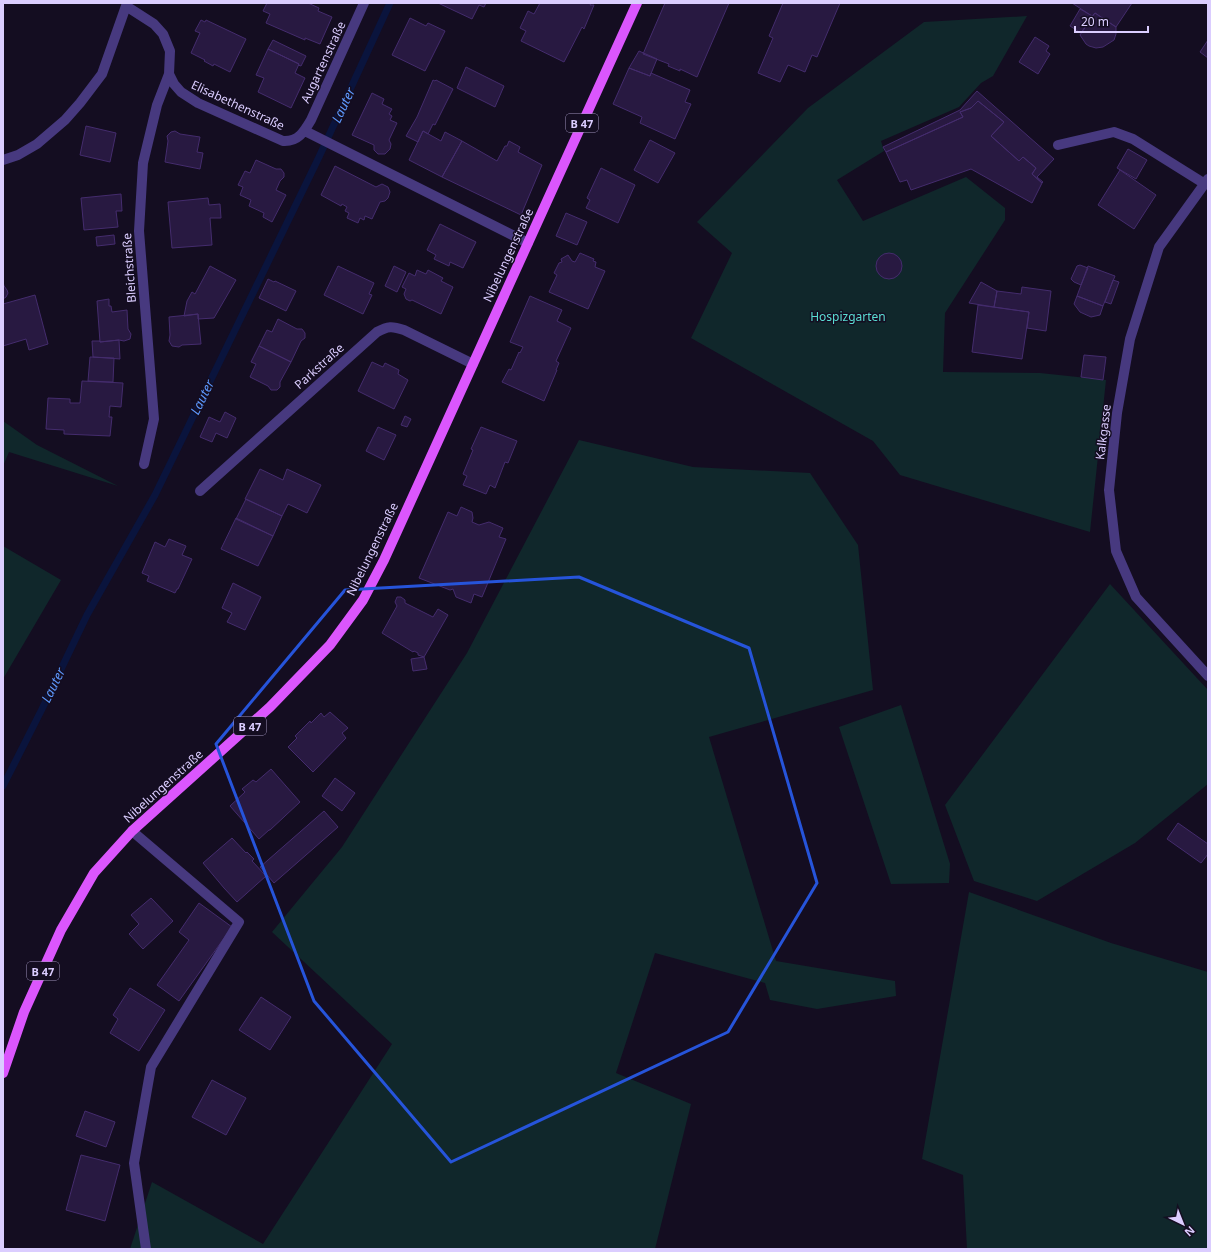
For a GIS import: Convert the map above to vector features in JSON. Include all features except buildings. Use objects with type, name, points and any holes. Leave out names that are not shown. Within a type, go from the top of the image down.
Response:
[{"type":"main road","name":"Nibelungenstraße","points":[[3,1074],[24,1012],[61,930],[94,873],[132,831],[270,707],[330,645],[363,600],[384,560],[637,3]]},
{"type":"street","name":"Augartenstraße","points":[[309,133],[364,3]]},
{"type":"street","points":[[3,160],[18,155],[37,144],[64,120],[80,103],[102,74],[127,5],[154,24],[163,34],[170,52],[169,74]]},
{"type":"street","name":"Elisabethenstraße","points":[[169,74],[174,84],[181,92],[198,103],[283,141],[289,141],[309,133]]},
{"type":"street","name":"Bleichstraße","points":[[144,464],[154,419],[139,231],[142,171],[157,105],[169,74]]},
{"type":"street","points":[[1058,145],[1114,132],[1133,139],[1206,182]]},
{"type":"street","points":[[309,133],[528,243]]},
{"type":"street","name":"Kalkgasse","points":[[1206,182],[1159,247],[1132,332],[1117,413],[1109,490],[1116,551],[1136,597],[1208,676]]},
{"type":"street","name":"Parkstraße","points":[[200,491],[376,332],[387,327],[396,327],[473,364]]},
{"type":"street","points":[[132,831],[239,922],[151,1067],[134,1162],[146,1249]]},
{"type":"highlighted area","points":[[579,577],[749,648],[817,883],[728,1032],[451,1162],[314,1001],[216,744],[345,590]]},
{"type":"green space","name":"Hospizgarten","points":[[1027,16],[993,76],[981,83],[959,107],[881,141],[884,151],[837,180],[863,221],[966,177],[1005,208],[1005,220],[945,313],[943,372],[1040,373],[1106,380],[1090,532],[900,475],[873,441],[691,338],[732,253],[697,222],[808,108],[924,22]]},
{"type":"green space","points":[[3,421],[37,445],[118,486],[9,452],[3,466]]},
{"type":"green space","points":[[579,440],[693,467],[810,473],[858,545],[873,690],[709,737],[776,961],[895,981],[896,996],[817,1009],[770,1000],[765,983],[655,953],[616,1073],[691,1104],[655,1249],[130,1249],[152,1182],[263,1244],[392,1044],[272,932],[342,847],[467,653]]},
{"type":"green space","points":[[3,546],[61,580],[3,679]]},
{"type":"green space","points":[[1110,584],[1208,690],[1208,784],[1135,843],[1037,901],[974,881],[945,805]]},
{"type":"green space","points":[[901,705],[950,864],[949,883],[891,884],[839,727]]},
{"type":"green space","points":[[969,892],[1111,943],[1208,972],[1208,1249],[967,1249],[963,1175],[922,1159]]},
{"type":"waterway","name":"Lauter","points":[[3,786],[87,615],[155,495],[319,157],[390,3]]}]
